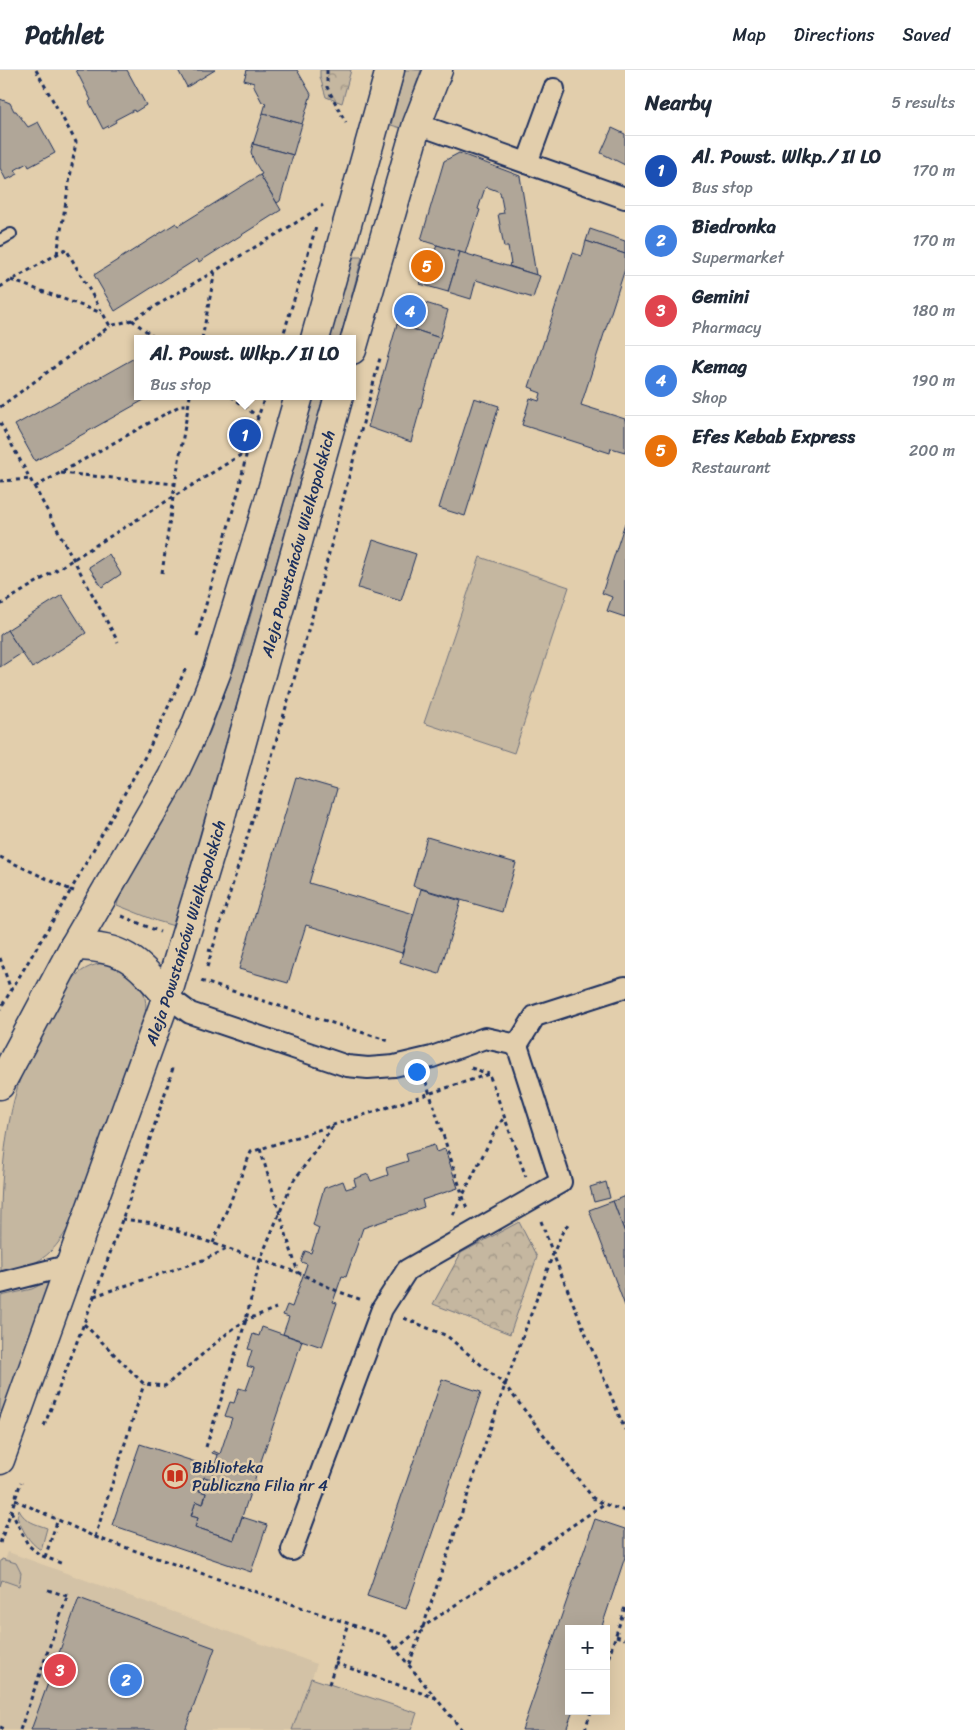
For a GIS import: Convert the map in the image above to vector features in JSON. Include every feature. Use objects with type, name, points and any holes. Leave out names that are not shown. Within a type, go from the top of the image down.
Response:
[{"type":"main road","points":[[316,335],[390,70]]},
{"type":"main road","points":[[356,336],[417,124],[438,70]]},
{"type":"main road","points":[[0,1085],[74,946],[172,777],[194,730],[217,671],[298,400]]},
{"type":"main road","name":"Aleja Powstańców Wielkopolskich","points":[[7,1470],[71,1265],[167,996],[214,841],[338,400]]},
{"type":"main road","points":[[74,946],[98,947],[124,954],[146,971],[167,996]]},
{"type":"street","points":[[527,163],[554,89]]},
{"type":"street","points":[[417,124],[625,198]]},
{"type":"street","points":[[517,1045],[536,1016],[625,987]]},
{"type":"street","points":[[167,996],[190,1013],[347,1066],[368,1068],[394,1066],[485,1038],[517,1045]]},
{"type":"street","points":[[292,1550],[382,1308],[407,1270],[561,1182],[517,1045]]},
{"type":"street","points":[[0,1283],[71,1265]]},
{"type":"lane","points":[[0,240],[12,234]]},
{"type":"path","points":[[36,70],[76,142],[57,254]]},
{"type":"path","points":[[327,70],[327,87],[347,125]]},
{"type":"path","points":[[0,407],[110,326],[132,320],[323,205]]},
{"type":"path","points":[[0,287],[66,249],[110,326]]},
{"type":"path","points":[[203,335],[215,271]]},
{"type":"path","points":[[11,280],[102,313]]},
{"type":"path","points":[[132,320],[151,335]]},
{"type":"path","points":[[162,573],[189,400]]},
{"type":"path","points":[[236,400],[258,417]]},
{"type":"path","points":[[35,487],[181,405],[188,405]]},
{"type":"path","points":[[0,422],[118,642]]},
{"type":"path","points":[[0,605],[247,451]]},
{"type":"path","points":[[61,473],[175,484]]},
{"type":"path","points":[[0,480],[31,479]]},
{"type":"path","points":[[0,857],[71,890],[0,1008]]},
{"type":"path","points":[[190,1013],[212,951]]},
{"type":"path","points":[[0,958],[12,990]]},
{"type":"path","points":[[201,981],[389,1041],[416,1051],[425,1058],[489,1074]]},
{"type":"path","points":[[425,1058],[430,1093],[463,1197],[477,1230]]},
{"type":"path","points":[[43,1428],[84,1324],[122,1219],[150,1141],[173,1068]]},
{"type":"path","points":[[213,1243],[251,1152],[489,1074]]},
{"type":"path","points":[[489,1074],[553,1254],[625,1430]]},
{"type":"path","points":[[450,1220],[504,1116]]},
{"type":"path","points":[[206,1447],[246,1320],[260,1260],[292,1183],[333,1125]]},
{"type":"path","points":[[260,1149],[299,1273]]},
{"type":"path","points":[[122,1219],[153,1223],[299,1273],[336,1291],[355,1296],[447,1336],[505,1385],[593,1498],[625,1511]]},
{"type":"path","points":[[408,1664],[423,1627],[505,1385],[553,1254],[562,1233],[570,1221]]},
{"type":"path","points":[[177,1231],[179,1224]]},
{"type":"path","points":[[94,1296],[203,1260],[228,1248]]},
{"type":"path","points":[[84,1324],[144,1384],[165,1386],[230,1331],[246,1320],[276,1308]]},
{"type":"path","points":[[95,1537],[144,1384]]},
{"type":"path","points":[[0,1542],[21,1482],[7,1470]]},
{"type":"path","points":[[15,1500],[95,1537],[385,1636],[437,1698],[460,1729]]},
{"type":"path","points":[[396,1649],[423,1627],[604,1504]]},
{"type":"path","points":[[11,1511],[28,1545],[45,1558],[63,1564]]},
{"type":"path","points":[[45,1558],[58,1519]]},
{"type":"path","points":[[20,1730],[68,1595],[48,1590]]},
{"type":"path","points":[[610,1653],[625,1607]]},
{"type":"path","points":[[329,1684],[348,1623]]},
{"type":"path","points":[[616,1636],[625,1639]]},
{"type":"path","points":[[335,1664],[437,1698]]},
{"type":"path","points":[[585,1730],[590,1715]]},
{"type":"path","points":[[0,1728],[7,1730]]},
{"type":"shaded area","points":[[8,1552],[317,1664],[292,1730],[0,1730],[0,1574]]},
{"type":"green space","points":[[320,70],[351,70],[342,103],[326,97],[320,77]]},
{"type":"green space","points":[[405,70],[421,70],[401,128],[391,125]]},
{"type":"green space","points":[[352,257],[362,257],[341,335],[331,335]]},
{"type":"green space","points":[[313,400],[323,400],[174,926],[117,905],[119,898],[210,732],[240,652]]},
{"type":"green space","points":[[480,557],[569,587],[514,753],[424,723]]},
{"type":"green space","points":[[106,963],[125,970],[138,982],[145,998],[145,1018],[82,1196],[67,1230],[52,1250],[35,1263],[22,1268],[1,1272],[1,1198],[5,1149],[14,1100],[21,1076],[27,1060],[72,980],[86,969]]},
{"type":"green space","points":[[519,1222],[537,1257],[510,1334],[433,1304],[461,1253]]},
{"type":"green space","points":[[46,1282],[49,1284],[0,1417],[1,1296],[32,1289]]},
{"type":"green space","points":[[19,1510],[28,1520],[47,1528],[41,1550],[29,1539],[24,1531],[17,1517]]},
{"type":"green space","points":[[2,1559],[16,1563],[21,1573],[19,1586],[2,1580],[0,1586],[0,1563]]},
{"type":"green space","points":[[311,1678],[417,1713],[411,1730],[292,1730]]},
{"type":"building","points":[[76,70],[127,70],[146,105],[135,112],[134,110],[115,120],[116,122],[103,129]]},
{"type":"building","points":[[178,70],[215,70],[187,87]]},
{"type":"building","points":[[247,70],[297,70],[311,94],[302,124],[263,113],[266,103],[262,102],[254,87],[254,83],[244,80]]},
{"type":"building","points":[[0,99],[10,103],[14,111],[16,111],[28,127],[38,122],[55,153],[29,167],[27,163],[15,170],[18,174],[6,180],[0,168]]},
{"type":"building","points":[[263,113],[302,124],[293,155],[253,144]]},
{"type":"building","points":[[612,128],[625,134],[625,165],[601,153]]},
{"type":"building","points":[[253,144],[293,155],[280,201],[277,203],[254,161],[251,152]]},
{"type":"building","points":[[459,153],[520,176],[536,275],[509,266],[511,264],[508,247],[504,247],[498,214],[504,213],[500,192],[487,187],[478,209],[480,210],[465,254],[421,240],[444,161]]},
{"type":"building","points":[[260,175],[281,210],[199,262],[197,259],[115,311],[94,275],[176,223],[178,226]]},
{"type":"building","points":[[590,229],[625,241],[625,254],[586,241]]},
{"type":"building","points":[[586,241],[625,254],[625,269],[581,405],[625,419],[625,452],[611,448],[610,453],[522,425],[530,398],[539,401],[541,393],[529,387],[573,253],[582,256]]},
{"type":"building","points":[[437,245],[460,252],[448,292],[420,284],[428,252],[434,253]]},
{"type":"building","points":[[460,252],[540,276],[533,298],[476,280],[471,299],[448,292]]},
{"type":"building","points":[[419,301],[448,310],[440,338],[398,324],[404,305],[416,308]]},
{"type":"building","points":[[397,324],[440,338],[411,442],[368,427]]},
{"type":"building","points":[[134,358],[134,400],[144,400],[35,461],[15,425]]},
{"type":"building","points":[[474,398],[499,406],[465,516],[439,508]]},
{"type":"building","points":[[625,523],[625,617],[607,611],[612,597],[602,593]]},
{"type":"building","points":[[373,540],[416,554],[401,601],[358,588]]},
{"type":"building","points":[[109,554],[121,574],[102,587],[89,567]]},
{"type":"building","points":[[62,595],[86,633],[32,668],[7,630]]},
{"type":"building","points":[[7,630],[22,653],[0,667],[0,635]]},
{"type":"building","points":[[296,777],[337,789],[309,883],[414,914],[402,953],[306,925],[288,983],[239,969]]},
{"type":"building","points":[[427,837],[516,863],[502,912],[413,886]]},
{"type":"building","points":[[421,889],[461,901],[439,974],[400,962]]},
{"type":"building","points":[[434,1145],[436,1152],[445,1149],[458,1188],[422,1200],[424,1207],[363,1228],[346,1277],[342,1276],[333,1302],[337,1303],[322,1347],[283,1334],[289,1317],[283,1315],[287,1305],[292,1307],[307,1264],[301,1262],[305,1251],[311,1253],[319,1228],[313,1225],[324,1188],[343,1181],[346,1189],[356,1186],[354,1179],[368,1174],[371,1181],[388,1175],[386,1168],[408,1161],[406,1154]]},
{"type":"building","points":[[606,1182],[610,1198],[594,1202],[590,1187]]},
{"type":"building","points":[[625,1196],[625,1233],[613,1201]]},
{"type":"building","points":[[613,1201],[625,1233],[625,1306],[589,1210]]},
{"type":"building","points":[[262,1327],[302,1341],[234,1540],[195,1527],[198,1518],[191,1516],[196,1501],[203,1504],[206,1493],[199,1491],[204,1477],[211,1479],[214,1470],[207,1468],[208,1466],[214,1468],[218,1455],[212,1453],[213,1451],[220,1454],[232,1418],[225,1416],[230,1402],[234,1403],[239,1388],[246,1390],[254,1368],[247,1366],[252,1350],[248,1349],[253,1334],[259,1336]]},
{"type":"building","points":[[442,1379],[481,1392],[406,1609],[367,1596]]},
{"type":"building","points":[[140,1444],[208,1466],[207,1468],[214,1470],[211,1479],[204,1477],[199,1491],[206,1493],[203,1504],[196,1501],[191,1516],[198,1518],[195,1527],[234,1540],[242,1517],[267,1525],[251,1572],[112,1525]]},
{"type":"building","points":[[595,1519],[625,1529],[625,1557],[602,1625],[565,1625],[565,1715],[572,1715],[566,1730],[522,1730]]},
{"type":"building","points":[[79,1598],[215,1648],[185,1730],[31,1730]]},
{"type":"place","name":"Efes Kebab Express","points":[[427,266]]},
{"type":"place","name":"Kemag","points":[[410,311]]},
{"type":"place","name":"Al. Powst. Wlkp./ II LO","points":[[245,435]]},
{"type":"place","name":"Biblioteka Publiczna Filia nr 4","points":[[175,1476]]},
{"type":"place","name":"Gemini","points":[[60,1670]]},
{"type":"place","name":"Biedronka","points":[[126,1680]]}]
